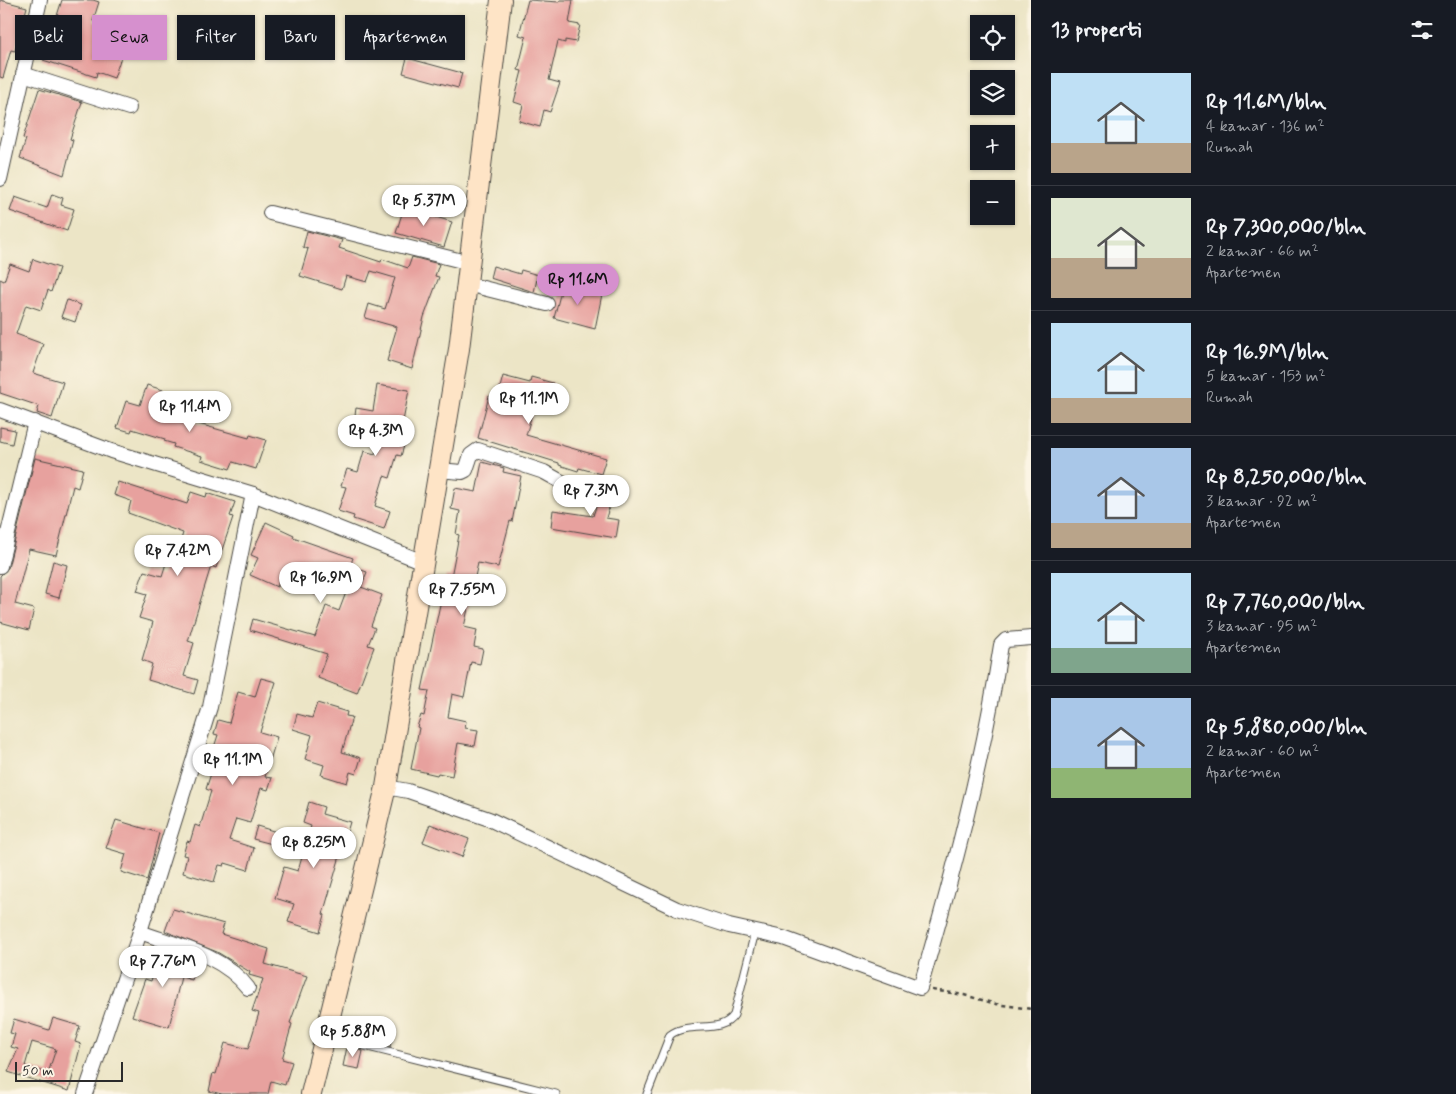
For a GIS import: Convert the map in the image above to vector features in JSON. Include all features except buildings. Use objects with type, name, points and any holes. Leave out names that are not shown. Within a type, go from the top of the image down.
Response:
[{"type":"main road","points":[[311,1094],[386,787],[459,349],[501,0]]},
{"type":"street","points":[[0,177],[40,0]]},
{"type":"street","points":[[23,74],[129,108]]},
{"type":"street","points":[[270,212],[470,263]]},
{"type":"street","points":[[468,284],[547,304]]},
{"type":"street","points":[[0,410],[112,451],[253,494],[423,562]]},
{"type":"street","points":[[0,566],[35,422]]},
{"type":"street","points":[[438,470],[462,472],[466,470],[471,455],[478,450],[544,472],[585,495]]},
{"type":"street","points":[[86,1094],[140,932],[210,707],[253,494]]},
{"type":"street","points":[[386,787],[408,791],[488,819],[677,908],[707,920],[783,938],[920,988],[958,856],[990,719],[1001,645],[1011,638],[1031,638]]},
{"type":"street","points":[[140,932],[224,964],[239,976],[248,988]]},
{"type":"lane","points":[[647,1094],[670,1035],[677,1029],[690,1026],[720,1025],[729,1021],[738,1003],[755,932]]},
{"type":"lane","points":[[325,1037],[556,1094]]},
{"type":"path","points":[[920,988],[964,995],[996,1004],[1031,1009]]}]
